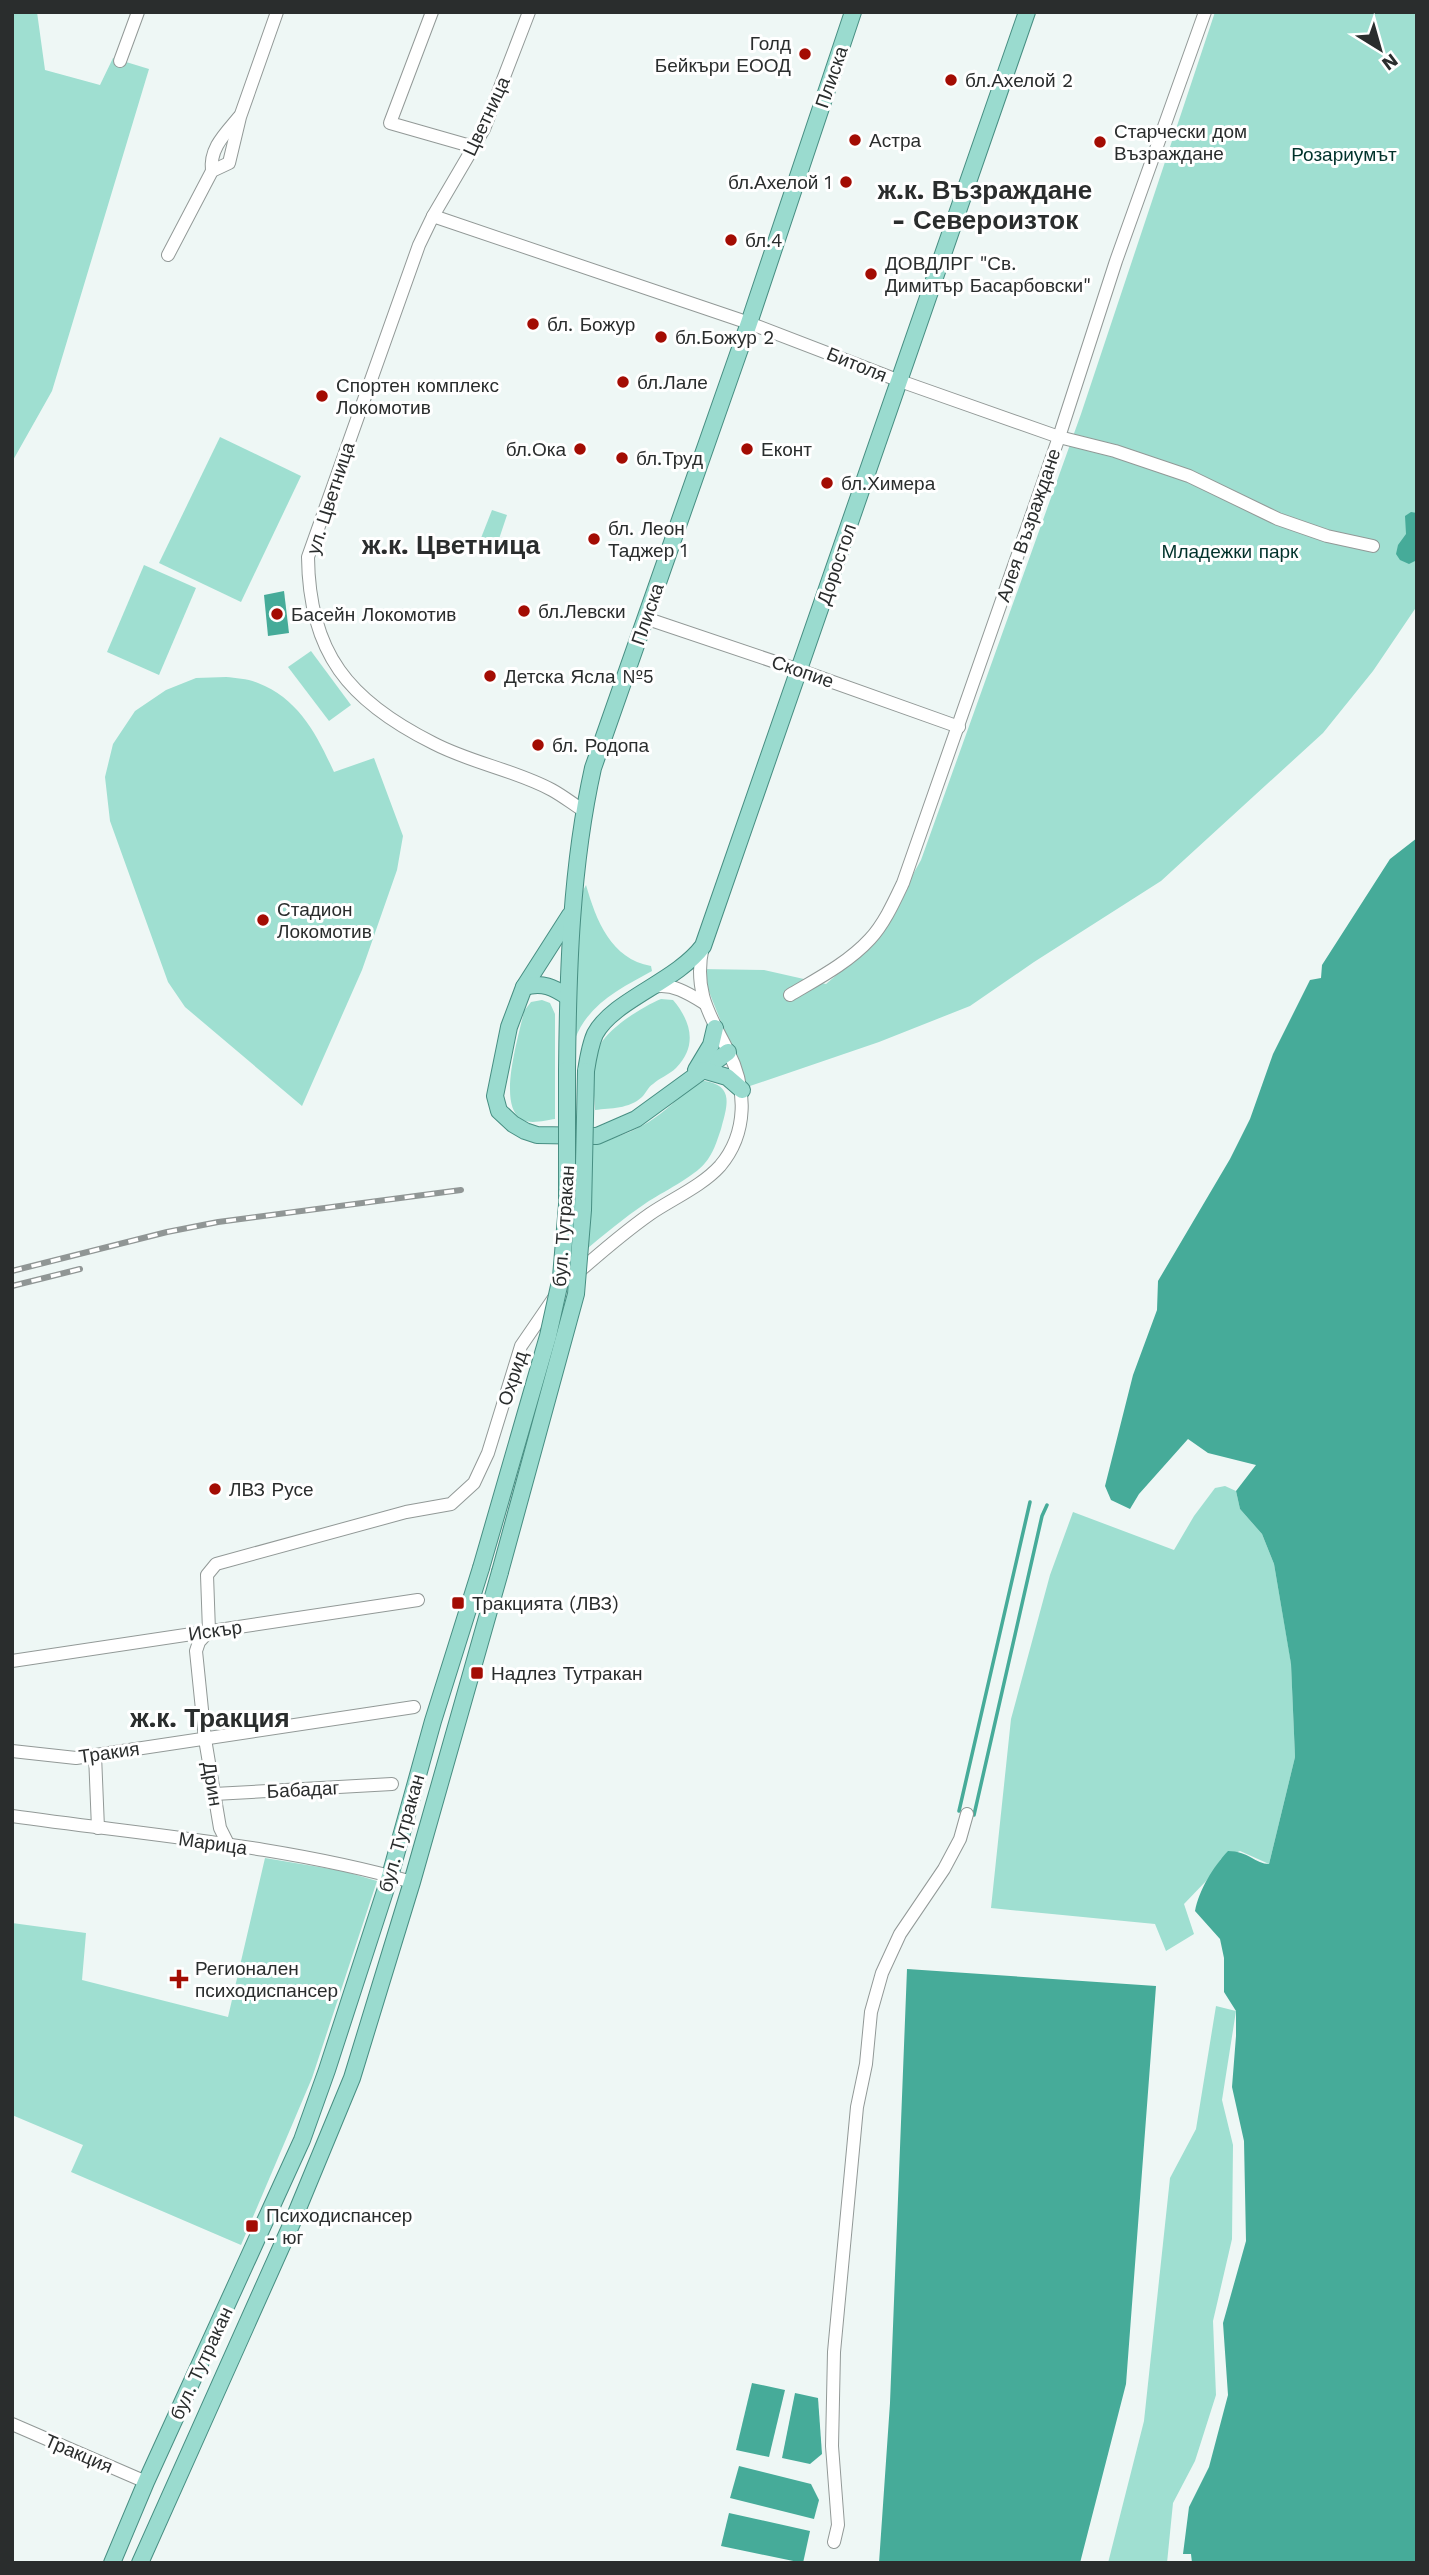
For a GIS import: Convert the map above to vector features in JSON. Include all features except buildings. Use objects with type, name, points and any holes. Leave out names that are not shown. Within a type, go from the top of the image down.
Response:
[{"type":"main road","name":"Плиска","points":[[567,1070],[572,913],[584,811],[593,768],[749,323],[853,12]]},
{"type":"main road","name":"Доростол","points":[[586,1071],[589,1051],[604,1022],[680,970],[703,946],[1027,12]]},
{"type":"main road","points":[[572,913],[524,987],[509,1027],[495,1096],[499,1111],[524,1131],[557,1136],[597,1136],[636,1119],[728,1052]]},
{"type":"main road","points":[[524,987],[546,985],[568,997]]},
{"type":"main road","points":[[697,1074],[715,1028]]},
{"type":"main road","name":"бул. Тутракан","points":[[112,2563],[146,2482],[302,2140],[390,1876],[433,1721],[481,1568],[548,1336],[561,1277],[567,1205],[567,1070]]},
{"type":"main road","name":"бул. Тутракан","points":[[140,2563],[340,2109],[412,1882],[571,1318],[576,1294],[583,1209],[586,1071]]},
{"type":"main road","points":[[697,1074],[727,1077],[742,1090]]},
{"type":"main road","points":[[146,2482],[171,2493]]},
{"type":"main road","points":[[138,2501],[163,2512]]},
{"type":"street","points":[[120,61],[138,12]]},
{"type":"street","points":[[212,171],[229,163],[240,117],[276,12]]},
{"type":"street","points":[[432,12],[390,123],[474,147]]},
{"type":"street","name":"Цветница","points":[[433,216],[484,129],[529,12]]},
{"type":"street","name":"Алея Възраждане","points":[[790,995],[834,969],[870,939],[894,903],[959,727],[1059,437],[1116,261],[1205,12]]},
{"type":"street","points":[[168,255],[212,171],[210,159],[219,141],[240,117]]},
{"type":"street","name":"Битоля","points":[[433,216],[749,323],[900,381],[1059,437],[1115,451],[1189,476],[1278,519],[1327,536],[1373,547]]},
{"type":"street","name":"ул. Цветница","points":[[433,216],[419,245],[308,557],[312,608],[323,644],[334,665],[368,703],[434,744],[552,790],[584,811]]},
{"type":"street","name":"Скопие","points":[[645,618],[959,727]]},
{"type":"street","name":"Охрид","points":[[216,1564],[406,1512],[451,1504],[474,1483],[488,1453],[521,1346],[548,1304],[569,1280],[621,1234],[706,1178],[720,1166],[732,1147],[743,1108],[742,1090],[728,1052],[704,1003],[699,975],[703,946]]},
{"type":"street","points":[[653,987],[681,990],[704,1003]]},
{"type":"street","name":"Дрин","points":[[216,1564],[207,1575],[209,1631],[199,1642],[196,1651],[214,1794],[220,1828],[228,1844]]},
{"type":"street","name":"Искър","points":[[12,1661],[418,1600]]},
{"type":"street","name":"Тракия","points":[[12,1751],[76,1758],[414,1707]]},
{"type":"street","points":[[95,1755],[98,1828]]},
{"type":"street","name":"Бабадаг","points":[[214,1794],[392,1784]]},
{"type":"street","points":[[834,2542],[838,2525],[832,2446],[834,2352],[857,2107],[866,2064],[871,2012],[882,1973],[900,1934],[949,1859],[960,1839],[967,1814]]},
{"type":"street","name":"Марица","points":[[12,1816],[228,1844],[412,1882]]},
{"type":"street","name":"Тракция","points":[[12,2424],[146,2482]]},
{"type":"green space","points":[[12,12],[37,12],[45,70],[100,85],[113,58],[149,69],[52,391],[12,462]]},
{"type":"green space","name":"Младежки парк","points":[[1215,12],[1417,12],[1417,606],[1373,671],[1323,733],[1161,881],[970,1006],[879,1042],[747,1087],[700,969],[764,970],[826,984],[875,942],[921,860],[1081,414]]},
{"type":"green space","points":[[220,437],[301,476],[241,602],[159,563]]},
{"type":"green space","points":[[492,510],[507,515],[497,545],[481,538]]},
{"type":"green space","points":[[144,565],[196,588],[159,675],[107,652]]},
{"type":"green space","points":[[311,651],[351,705],[329,721],[288,667]]},
{"type":"green space","name":"Стадион Локомотив","points":[[226,677],[254,682],[285,698],[296,708],[313,732],[334,772],[374,758],[403,836],[397,870],[362,970],[302,1106],[185,1007],[168,982],[110,821],[105,777],[113,744],[135,711],[166,690],[196,678]]},
{"type":"green space","points":[[586,885],[600,924],[615,947],[637,962],[651,966],[652,971],[607,998],[588,1016],[575,1039],[576,921],[577,908]]},
{"type":"green space","points":[[661,999],[673,1000],[688,1025],[689,1042],[683,1060],[651,1085],[637,1101],[620,1107],[595,1110],[594,1068],[600,1045],[611,1031],[627,1018]]},
{"type":"green space","points":[[542,1000],[550,1003],[555,1014],[555,1119],[529,1122],[521,1119],[514,1111],[510,1085],[524,1011],[531,1002]]},
{"type":"green space","points":[[697,1080],[723,1089],[727,1102],[721,1129],[708,1159],[694,1173],[638,1209],[582,1253],[590,1143],[623,1135],[649,1122]]},
{"type":"green space","points":[[1225,1486],[1236,1491],[1240,1509],[1262,1534],[1274,1564],[1291,1663],[1295,1757],[1269,1864],[1240,1851],[1221,1859],[1208,1879],[1184,1904],[1194,1934],[1166,1951],[1155,1924],[991,1908],[1011,1719],[1050,1575],[1073,1512],[1174,1550],[1215,1488]]},
{"type":"green space","name":"Регионален психодиспансер","points":[[265,1858],[343,1871],[377,1881],[312,2078],[241,2245],[71,2172],[83,2145],[12,2115],[12,1923],[86,1933],[82,1980],[228,2017]]},
{"type":"green space","points":[[1216,2006],[1236,2011],[1222,2100],[1233,2145],[1232,2239],[1213,2321],[1216,2395],[1195,2461],[1173,2503],[1167,2563],[1108,2563],[1144,2421],[1170,2178],[1196,2129]]},
{"type":"shaded area","points":[[1411,512],[1417,513],[1417,560],[1409,564],[1400,560],[1396,554],[1398,545],[1406,534],[1405,516]]},
{"type":"shaded area","name":"Басейн Локомотив","points":[[284,591],[289,633],[268,636],[264,595]]},
{"type":"shaded area","points":[[1417,838],[1417,2563],[1192,2563],[1191,2554],[1183,2554],[1189,2507],[1209,2467],[1228,2395],[1223,2323],[1246,2241],[1244,2141],[1232,2087],[1236,2011],[1224,1992],[1224,1958],[1220,1939],[1195,1911],[1207,1879],[1228,1851],[1269,1864],[1295,1757],[1291,1664],[1274,1564],[1262,1534],[1240,1509],[1236,1491],[1256,1465],[1208,1453],[1188,1439],[1139,1494],[1130,1509],[1111,1500],[1105,1486],[1133,1375],[1157,1310],[1158,1281],[1230,1159],[1250,1119],[1273,1054],[1310,980],[1321,978],[1322,965],[1390,859]]},
{"type":"shaded area","points":[[907,1969],[1156,1986],[1126,2384],[1080,2563],[879,2563],[890,2403]]},
{"type":"shaded area","points":[[752,2383],[785,2390],[769,2457],[736,2450]]},
{"type":"shaded area","points":[[795,2393],[818,2398],[822,2454],[810,2464],[782,2458]]},
{"type":"shaded area","points":[[739,2466],[811,2484],[819,2500],[814,2519],[730,2498]]},
{"type":"shaded area","points":[[729,2513],[810,2531],[803,2563],[721,2546]]},
{"type":"waterway","points":[[959,1811],[1030,1502]]},
{"type":"waterway","points":[[974,1815],[1042,1516],[1047,1505]]},
{"type":"railway","points":[[12,1271],[218,1222],[461,1190]]},
{"type":"railway","points":[[12,1286],[80,1269]]},
{"type":"place","name":"Голд Бейкъри ЕООД","points":[[805,54]]},
{"type":"place","name":"бл.Ахелой 2","points":[[951,80]]},
{"type":"place","name":"Астра","points":[[855,140]]},
{"type":"place","name":"Старчески дом Възраждане","points":[[1100,142]]},
{"type":"place","name":"бл.Ахелой 1","points":[[846,182]]},
{"type":"place","name":"бл.4","points":[[731,240]]},
{"type":"place","name":"ДОВДЛРГ \"Св. Димитър Басарбовски\"","points":[[871,274]]},
{"type":"place","name":"бл. Божур","points":[[533,324]]},
{"type":"place","name":"бл.Божур 2","points":[[661,337]]},
{"type":"place","name":"бл.Лале","points":[[623,382]]},
{"type":"place","name":"Спортен комплекс Локомотив","points":[[322,396]]},
{"type":"place","name":"бл.Ока","points":[[580,449]]},
{"type":"place","name":"Еконт","points":[[747,449]]},
{"type":"place","name":"бл.Труд","points":[[622,458]]},
{"type":"place","name":"бл.Химера","points":[[827,483]]},
{"type":"place","name":"бл. Леон Таджер 1","points":[[594,539]]},
{"type":"place","name":"бл.Левски","points":[[524,611]]},
{"type":"place","name":"Басейн Локомотив","points":[[277,614]]},
{"type":"place","name":"Детска Ясла №5","points":[[490,676]]},
{"type":"place","name":"бл. Родопа","points":[[538,745]]},
{"type":"place","name":"Стадион Локомотив","points":[[263,920]]},
{"type":"place","name":"ЛВЗ Русе","points":[[215,1489]]},
{"type":"place","name":"Тракцията (ЛВЗ)","points":[[458,1603]]},
{"type":"place","name":"Надлез Тутракан","points":[[477,1673]]},
{"type":"place","name":"Регионален психодиспансер","points":[[179,1979]]},
{"type":"place","name":"Психодиспансер - юг","points":[[252,2226]]},
{"type":"district","name":"ж.к. Възраждане - Североизток","points":[[985,204]]},
{"type":"district","name":"ж.к. Цветница","points":[[451,545]]},
{"type":"district","name":"ж.к. Тракция","points":[[210,1718]]},
{"type":"park label","name":"Розариумът","points":[[1344,154]]}]
